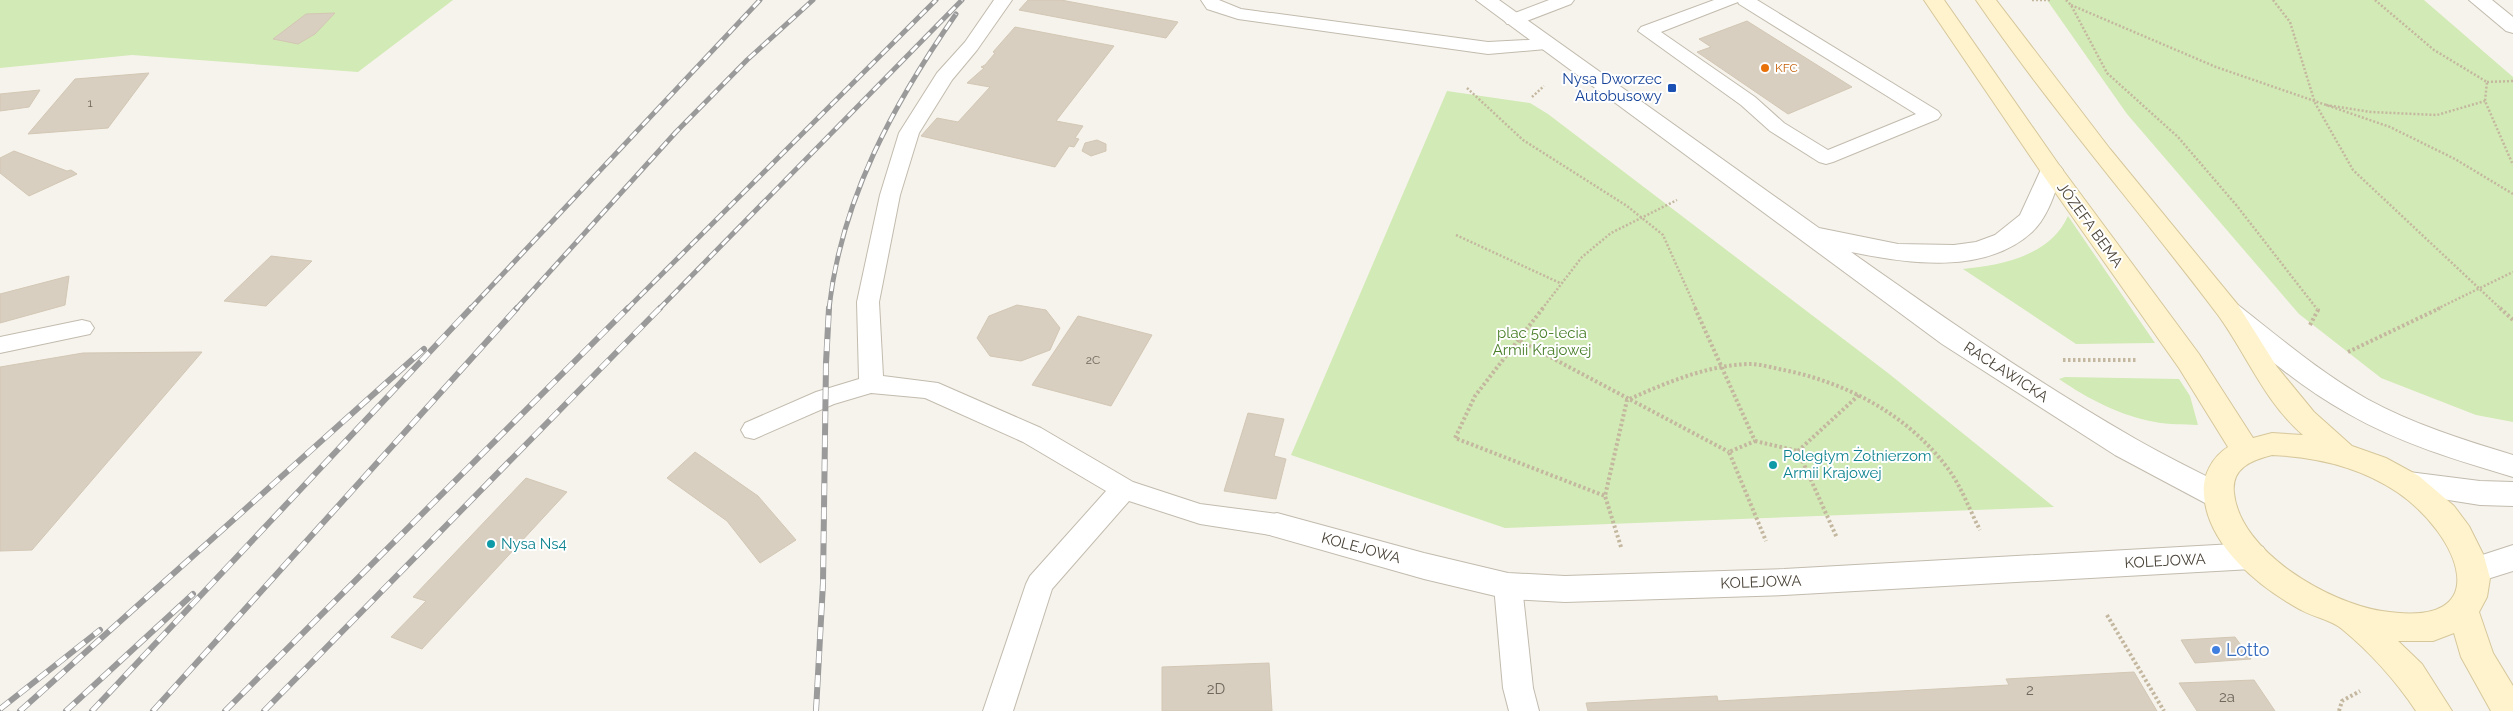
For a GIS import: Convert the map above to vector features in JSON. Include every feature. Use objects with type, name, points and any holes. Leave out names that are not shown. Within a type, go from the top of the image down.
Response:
[{"type":"main road","name":"JÓZEFA BEMA","points":[[1934,0],[2051,170],[2189,360],[2246,451]]},
{"type":"main road","points":[[1986,0],[2102,154],[2229,311],[2267,374],[2304,420],[2341,452]]},
{"type":"main road","points":[[2272,444],[2304,445],[2341,452],[2376,466],[2409,484],[2442,510],[2468,539],[2481,568],[2480,595],[2465,616],[2436,626],[2396,627],[2351,616],[2314,601],[2280,580],[2252,556],[2235,536],[2223,516],[2218,496],[2219,477],[2229,461],[2246,451],[2272,444]]},
{"type":"main road","points":[[2351,616],[2410,674],[2435,711]]},
{"type":"main road","points":[[2465,616],[2478,657],[2509,711]]},
{"type":"street","name":"RACŁAWICKA","points":[[1486,0],[1952,337],[2037,393],[2126,447],[2218,496]]},
{"type":"street","points":[[2479,0],[2513,28]]},
{"type":"street","name":"RACŁAWICKA","points":[[1804,231],[1863,247],[1912,253],[1972,252],[2001,242],[2025,225],[2041,199],[2051,170]]},
{"type":"street","points":[[2229,311],[2292,362],[2357,406],[2439,444],[2513,466]]},
{"type":"street","points":[[2409,484],[2480,493],[2513,494]]},
{"type":"street","name":"KOLEJOWA","points":[[1277,525],[1424,566],[1508,586],[1565,589],[1634,585],[1784,582],[2252,556]]},
{"type":"street","points":[[2481,568],[2513,558]]},
{"type":"lane","points":[[871,384],[868,302],[890,195],[909,133],[944,77],[971,46],[1003,0]]},
{"type":"lane","points":[[1210,0],[1213,5],[1238,14],[1488,48],[1546,44]]},
{"type":"lane","points":[[1513,20],[1564,0]]},
{"type":"lane","points":[[1730,0],[1647,31],[1748,101],[1777,127],[1826,158],[1931,115],[1746,0]]},
{"type":"lane","points":[[0,345],[82,328]]},
{"type":"lane","points":[[754,430],[825,398],[871,384],[929,390],[1032,435],[1124,489],[1200,514],[1277,525]]},
{"type":"lane","points":[[998,711],[1040,584],[1124,489]]},
{"type":"lane","points":[[1508,586],[1518,688],[1524,711]]},
{"type":"path","points":[[2032,0],[2051,0]]},
{"type":"path","points":[[2066,0],[2071,5],[2108,73],[2178,137],[2237,206],[2318,310],[2308,330]]},
{"type":"path","points":[[2273,0],[2290,22],[2315,103],[2353,170],[2513,320]]},
{"type":"path","points":[[2375,0],[2434,50],[2487,82],[2513,81]]},
{"type":"path","points":[[2071,5],[2216,66],[2315,103],[2390,127],[2455,159],[2513,194]]},
{"type":"path","points":[[2487,82],[2486,102],[2513,165]]},
{"type":"path","points":[[1467,88],[1523,140],[1627,206],[1663,235],[1755,441]]},
{"type":"path","points":[[2315,103],[2371,112],[2437,115],[2486,102]]},
{"type":"path","points":[[1605,496],[1456,438],[1476,396],[1520,341],[1560,283],[1582,257],[1611,233],[1677,200]]},
{"type":"path","points":[[1456,235],[1560,283]]},
{"type":"path","points":[[2345,354],[2513,272]]},
{"type":"path","points":[[1520,341],[1626,400],[1728,452],[1784,582]]},
{"type":"path","points":[[2062,360],[2146,360]]},
{"type":"path","points":[[1626,400],[1668,381],[1722,367],[1752,364],[1798,372],[1860,394],[1911,428],[1947,467],[2002,570]]},
{"type":"path","points":[[1798,451],[1860,394]]},
{"type":"path","points":[[1626,400],[1605,496],[1634,585]]},
{"type":"path","points":[[1728,452],[1755,441],[1798,451]]},
{"type":"path","points":[[1798,451],[1855,578]]},
{"type":"path","points":[[2107,616],[2164,711]]},
{"type":"path","points":[[2339,711],[2342,701],[2360,691]]},
{"type":"green space","points":[[0,0],[453,0],[358,72],[132,55],[0,68]]},
{"type":"green space","points":[[2047,0],[2424,0],[2513,77],[2513,422],[2476,415],[2381,378],[2299,314],[2127,114]]},
{"type":"green space","name":"plac 50-lecia Armii Krajowej","points":[[1447,91],[1530,103],[1548,114],[1888,373],[2054,507],[1505,528],[1291,455]]},
{"type":"green space","points":[[2068,216],[2155,343],[2076,344],[1963,269],[2009,261],[2037,249],[2060,230]]},
{"type":"green space","points":[[2065,377],[2179,379],[2190,396],[2198,425],[2160,423],[2130,416],[2093,400],[2059,379]]},
{"type":"building","points":[[1028,0],[1061,0],[1178,22],[1166,38],[1019,10]]},
{"type":"building","points":[[335,13],[315,34],[298,44],[273,39],[306,14]]},
{"type":"building","points":[[1747,21],[1852,87],[1788,114],[1697,52],[1711,47],[1699,39]]},
{"type":"building","points":[[1015,27],[1114,46],[1056,121],[1083,126],[1075,138],[1079,139],[1074,147],[1069,146],[1055,167],[921,136],[937,118],[958,122],[990,87],[967,83],[984,68],[981,67],[985,65],[995,53],[993,52]]},
{"type":"building","points":[[149,73],[108,128],[28,134],[75,79]]},
{"type":"building","points":[[40,90],[29,107],[0,111],[0,94]]},
{"type":"building","points":[[1097,140],[1106,144],[1106,151],[1091,156],[1082,151],[1085,143]]},
{"type":"building","points":[[14,151],[67,171],[71,170],[77,174],[29,196],[0,173],[0,158]]},
{"type":"building","points":[[271,256],[312,261],[266,306],[224,301]]},
{"type":"building","points":[[69,276],[65,305],[0,323],[0,294]]},
{"type":"building","points":[[1017,305],[1046,310],[1060,328],[1050,350],[1021,361],[990,356],[977,338],[989,316]]},
{"type":"building","points":[[1078,316],[1152,335],[1111,406],[1032,385]]},
{"type":"building","points":[[202,352],[32,550],[0,551],[0,367],[83,353]]},
{"type":"building","points":[[1248,413],[1284,419],[1274,456],[1286,459],[1276,499],[1224,491]]},
{"type":"building","points":[[695,452],[758,496],[796,540],[760,563],[727,521],[667,478]]},
{"type":"building","name":"Nysa Ns4","points":[[526,478],[567,492],[422,649],[391,637],[426,601],[413,597]]},
{"type":"building","name":"Lotto","points":[[2235,637],[2251,659],[2195,663],[2181,640]]},
{"type":"building","points":[[1269,663],[1272,711],[1162,711],[1162,667]]},
{"type":"building","points":[[2134,672],[2157,711],[1588,711],[1586,703],[1717,696],[1718,701],[2009,685],[2006,679]]},
{"type":"building","points":[[2254,680],[2275,711],[2197,711],[2179,683]]},
{"type":"railway","points":[[470,309],[760,0]]},
{"type":"railway","points":[[516,309],[676,132],[747,60],[813,0]]},
{"type":"railway","points":[[225,711],[936,0]]},
{"type":"railway","points":[[659,309],[962,0]]},
{"type":"railway","points":[[829,309],[835,268],[845,229],[858,191],[892,117],[933,48],[956,14]]},
{"type":"railway","points":[[92,711],[471,308]]},
{"type":"railway","points":[[153,711],[517,308]]},
{"type":"railway","points":[[264,711],[660,308]]},
{"type":"railway","points":[[816,711],[823,583],[826,363],[829,308]]},
{"type":"railway","points":[[20,711],[424,349]]},
{"type":"railway","points":[[66,711],[193,594]]},
{"type":"railway","points":[[0,709],[100,630]]},
{"type":"place","name":"KFC","points":[[1765,68]]},
{"type":"place","name":"Nysa Dworzec Autobusowy","points":[[1672,88]]},
{"type":"place","name":"Poległym Żołnierzom Armii Krajowej","points":[[1773,465]]},
{"type":"place","name":"Nysa Ns4","points":[[491,544]]},
{"type":"place","name":"Lotto","points":[[2216,650]]}]
